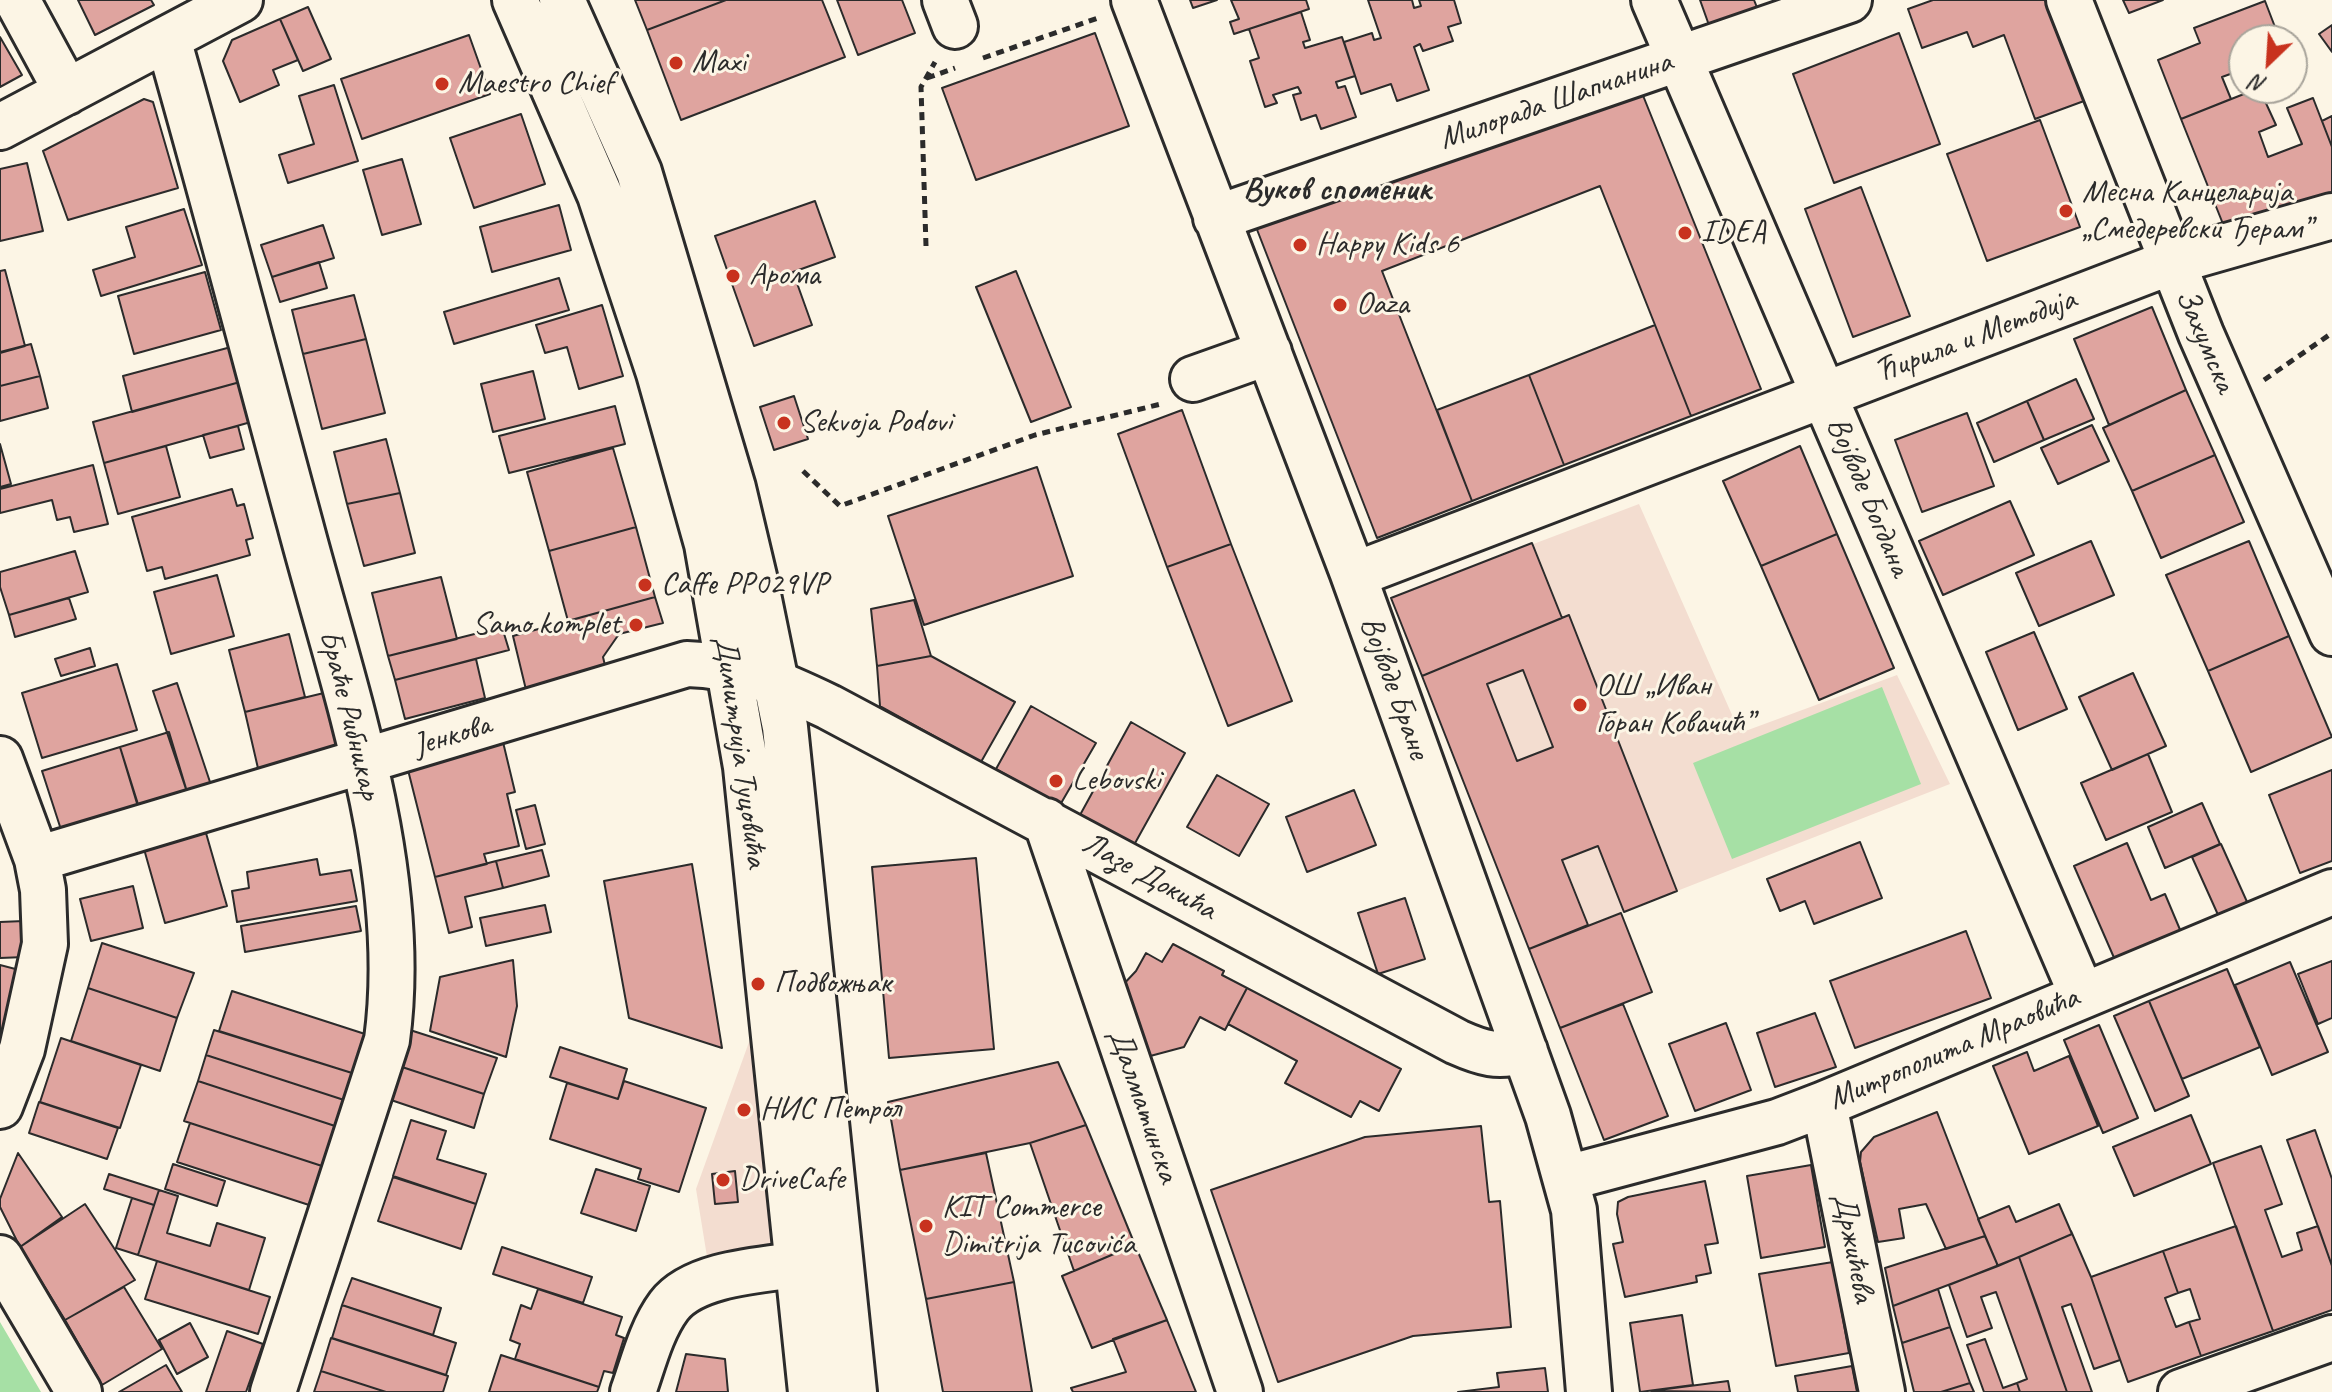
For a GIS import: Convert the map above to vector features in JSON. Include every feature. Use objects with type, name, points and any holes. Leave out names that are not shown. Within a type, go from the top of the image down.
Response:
[{"type":"street","points":[[17,0],[67,92]]},
{"type":"street","points":[[0,127],[240,0]]},
{"type":"street","name":"Димитрија Туцовића","points":[[515,0],[600,195],[654,358],[707,544],[746,767],[811,1392]]},
{"type":"street","name":"Димитрија Туцовића","points":[[562,0],[639,172],[733,488],[776,682],[785,727],[854,1392]]},
{"type":"street","name":"Војводе Богдана","points":[[1654,0],[2082,995]]},
{"type":"street","name":"Милорада Шапчанина","points":[[1216,218],[1849,0]]},
{"type":"street","name":"Захумска","points":[[2069,0],[2171,262],[2332,633]]},
{"type":"street","name":"Војводе Бране","points":[[1135,2],[1354,575],[1525,1051],[1567,1178],[1574,1210],[1589,1392]]},
{"type":"street","name":"Браће Рибникар","points":[[168,39],[364,762],[388,905],[393,997],[387,1040],[273,1392]]},
{"type":"street","name":"Ћирила и Методија","points":[[1354,575],[2171,262],[2332,216]]},
{"type":"street","points":[[1193,379],[1269,352]]},
{"type":"street","name":"Јенкова","points":[[37,859],[687,664],[729,667],[776,682]]},
{"type":"street","name":"Лазе Докића","points":[[776,682],[1046,821],[1457,1042],[1482,1054],[1502,1056],[1525,1051]]},
{"type":"street","points":[[0,759],[37,859],[43,890],[45,944],[22,1049],[0,1106]]},
{"type":"street","name":"Далматинска","points":[[1046,821],[1240,1392]]},
{"type":"street","name":"Митрополита Мраовића","points":[[1567,1178],[1777,1122],[2332,892]]},
{"type":"street","name":"Држићева","points":[[1824,1104],[1882,1392]]},
{"type":"street","points":[[0,1258],[79,1392]]},
{"type":"street","points":[[633,1392],[671,1303],[698,1286],[735,1273],[796,1265]]},
{"type":"street","points":[[2181,1392],[2332,1338]]},
{"type":"path","points":[[926,246],[921,87],[926,78],[1135,2]]},
{"type":"path","points":[[2262,381],[2332,333]]},
{"type":"path","points":[[803,471],[840,506],[1035,435],[1146,408]]},
{"type":"shaded area","name":"ОШ „Иван Горан Ковачић”","points":[[1639,504],[1740,733],[1897,675],[1950,784],[1529,949],[1391,598]]},
{"type":"shaded area","name":"НИС Петрол","points":[[753,1031],[780,1256],[709,1269],[696,1189]]},
{"type":"green space","points":[[1882,687],[1921,784],[1732,859],[1693,763]]},
{"type":"green space","points":[[0,1322],[41,1392],[0,1392]]},
{"type":"building","points":[[78,0],[151,0],[154,5],[95,35]]},
{"type":"building","points":[[635,0],[726,0],[647,30]]},
{"type":"building","points":[[726,0],[822,0],[845,57],[681,120],[647,30]]},
{"type":"building","points":[[837,0],[902,0],[915,33],[858,55]]},
{"type":"building","points":[[1190,0],[1217,0],[1193,8]]},
{"type":"building","points":[[1231,0],[1306,0],[1309,9],[1234,34],[1230,22],[1239,19]]},
{"type":"building","points":[[1368,0],[1412,0],[1414,8],[1421,6],[1419,0],[1454,0],[1461,23],[1448,27],[1453,41],[1423,51],[1420,44],[1414,47],[1429,90],[1397,101],[1391,84],[1361,94],[1344,42],[1372,33],[1374,40],[1381,38]]},
{"type":"building","points":[[1700,0],[1754,0],[1758,10],[1710,28]]},
{"type":"building","points":[[1933,0],[2045,0],[2084,101],[2035,119],[2004,35],[1973,47],[1967,32],[1922,48],[1908,9]]},
{"type":"building","points":[[2123,0],[2163,0],[2129,13]]},
{"type":"building","points":[[2265,1],[2274,24],[2228,24],[2228,75],[2222,77],[2228,100],[2181,119],[2158,60],[2200,43],[2194,28]]},
{"type":"building","points":[[308,7],[331,59],[303,71],[280,19]]},
{"type":"building","points":[[1301,12],[1310,40],[1303,42],[1305,48],[1342,37],[1355,76],[1336,82],[1338,88],[1345,86],[1356,117],[1321,129],[1316,115],[1301,120],[1293,95],[1301,93],[1298,87],[1273,95],[1277,103],[1265,107],[1250,61],[1259,58],[1249,29]]},
{"type":"building","points":[[280,19],[298,60],[273,70],[279,85],[240,102],[223,61],[232,40]]},
{"type":"building","points":[[2332,25],[2332,52],[2319,34]]},
{"type":"building","points":[[1095,33],[1129,126],[976,180],[942,88]]},
{"type":"building","points":[[1899,33],[1940,144],[1834,183],[1793,74]]},
{"type":"building","points":[[469,35],[490,94],[362,139],[341,79]]},
{"type":"building","points":[[0,37],[22,75],[0,87]]},
{"type":"building","points":[[334,85],[358,161],[288,183],[279,155],[314,144],[299,96]]},
{"type":"building","name":"Oaza","points":[[1642,93],[1761,389],[1691,416],[1600,186],[1382,271],[1472,501],[1377,538],[1256,227]]},
{"type":"building","points":[[2313,98],[2332,147],[2332,198],[2229,239],[2181,119],[2228,100],[2228,104],[2266,104],[2276,125],[2259,132],[2268,157],[2302,144],[2287,108],[2308,104],[2308,100]]},
{"type":"building","points":[[144,99],[153,102],[178,188],[68,220],[43,151]]},
{"type":"building","points":[[521,114],[545,184],[474,208],[450,138]]},
{"type":"building","points":[[2332,116],[2332,147],[2322,121]]},
{"type":"building","points":[[2040,120],[2080,227],[1987,261],[1947,154]]},
{"type":"building","points":[[402,159],[421,224],[382,235],[363,170]]},
{"type":"building","points":[[27,163],[43,231],[0,241],[0,169]]},
{"type":"building","points":[[1861,187],[1910,316],[1853,337],[1805,209]]},
{"type":"building","points":[[815,201],[835,257],[793,272],[812,325],[754,346],[715,236]]},
{"type":"building","points":[[559,205],[571,250],[492,272],[480,227]]},
{"type":"building","points":[[184,209],[202,265],[101,296],[93,270],[135,257],[126,227]]},
{"type":"building","points":[[323,225],[334,258],[272,277],[261,245]]},
{"type":"building","points":[[319,262],[327,288],[280,302],[272,277]]},
{"type":"building","points":[[5,270],[25,346],[0,353],[0,271]]},
{"type":"building","points":[[1016,271],[1071,407],[1031,422],[976,287]]},
{"type":"building","points":[[205,272],[221,330],[134,354],[118,296]]},
{"type":"building","points":[[559,278],[569,310],[454,344],[444,312]]},
{"type":"building","points":[[354,295],[366,339],[303,354],[292,310]]},
{"type":"building","points":[[602,305],[623,376],[579,389],[567,347],[545,353],[536,325]]},
{"type":"building","points":[[2152,307],[2186,390],[2109,425],[2074,339]]},
{"type":"building","points":[[1655,325],[1691,416],[1564,465],[1529,375]]},
{"type":"building","points":[[366,339],[385,413],[322,429],[303,354]]},
{"type":"building","points":[[31,344],[40,376],[0,386],[0,352]]},
{"type":"building","points":[[231,347],[240,382],[132,412],[123,376]]},
{"type":"building","points":[[533,371],[545,419],[493,432],[481,384]]},
{"type":"building","points":[[1529,375],[1564,465],[1472,501],[1437,410]]},
{"type":"building","points":[[40,376],[48,408],[0,421],[0,386]]},
{"type":"building","points":[[2076,379],[2094,419],[2044,440],[2027,401]]},
{"type":"building","points":[[240,382],[251,422],[104,463],[93,422]]},
{"type":"building","points":[[2186,390],[2215,455],[2132,491],[2103,428]]},
{"type":"building","name":"Sekvoja Podovi","points":[[794,396],[808,439],[774,450],[760,407]]},
{"type":"building","points":[[2027,401],[2044,440],[1994,462],[1977,423]]},
{"type":"building","points":[[615,406],[625,444],[509,473],[499,436]]},
{"type":"building","points":[[1182,410],[1231,544],[1167,567],[1118,434]]},
{"type":"building","points":[[1967,413],[1994,486],[1922,512],[1895,440]]},
{"type":"building","points":[[2092,425],[2109,461],[2058,484],[2041,448]]},
{"type":"building","points":[[238,426],[244,449],[210,458],[203,435]]},
{"type":"building","points":[[386,439],[400,493],[347,504],[334,452]]},
{"type":"building","points":[[0,444],[11,484],[0,487]]},
{"type":"building","points":[[166,446],[180,497],[118,514],[104,463]]},
{"type":"building","points":[[1800,446],[1837,534],[1761,566],[1723,481]]},
{"type":"building","points":[[613,448],[636,527],[549,551],[527,472]]},
{"type":"building","points":[[2215,455],[2244,522],[2161,558],[2132,491]]},
{"type":"building","points":[[93,465],[108,524],[74,532],[70,517],[57,520],[52,500],[0,513],[0,489]]},
{"type":"building","points":[[1037,467],[1073,576],[924,625],[888,516]]},
{"type":"building","points":[[232,489],[237,506],[244,504],[253,538],[246,540],[250,555],[165,579],[162,567],[147,571],[132,517]]},
{"type":"building","points":[[400,493],[415,553],[364,566],[347,504]]},
{"type":"building","points":[[2010,501],[2034,555],[1943,595],[1919,541]]},
{"type":"building","points":[[636,527],[655,597],[568,621],[549,551]]},
{"type":"building","points":[[1837,534],[1894,668],[1819,700],[1761,566]]},
{"type":"building","points":[[2091,541],[2114,595],[2039,626],[2016,573]]},
{"type":"building","points":[[2249,541],[2289,636],[2208,671],[2166,575]]},
{"type":"building","points":[[1532,543],[1562,618],[1422,676],[1391,598]]},
{"type":"building","points":[[1231,544],[1292,701],[1228,726],[1167,567]]},
{"type":"building","points":[[75,551],[88,592],[9,615],[0,587],[0,572]]},
{"type":"building","points":[[217,575],[234,636],[171,654],[154,592]]},
{"type":"building","points":[[441,577],[457,639],[388,656],[372,593]]},
{"type":"building","points":[[655,597],[663,623],[619,634],[603,657],[608,678],[528,698],[513,636]]},
{"type":"building","points":[[69,598],[76,619],[15,637],[9,615]]},
{"type":"building","points":[[914,600],[931,656],[877,666],[871,609]]},
{"type":"building","points":[[1569,615],[1677,891],[1624,912],[1598,846],[1562,860],[1588,925],[1529,949],[1422,676]],"holes":[[[1523,670],[1553,747],[1517,761],[1487,684]]]},
{"type":"building","points":[[502,627],[509,650],[395,680],[388,656]]},
{"type":"building","points":[[2034,632],[2067,709],[2018,730],[1986,652]]},
{"type":"building","points":[[289,634],[305,697],[245,712],[229,650]]},
{"type":"building","points":[[2289,636],[2332,737],[2251,772],[2208,671]]},
{"type":"building","points":[[90,648],[95,666],[61,676],[55,659]]},
{"type":"building","points":[[931,656],[1015,702],[981,762],[880,706],[877,666]]},
{"type":"building","points":[[476,659],[485,698],[405,719],[395,680]]},
{"type":"building","points":[[117,664],[137,730],[42,758],[22,693]]},
{"type":"building","points":[[2133,673],[2166,746],[2112,770],[2079,697]]},
{"type":"building","points":[[177,683],[212,788],[188,795],[153,691]]},
{"type":"building","points":[[328,692],[345,756],[260,777],[245,712]]},
{"type":"building","points":[[1031,706],[1096,743],[1060,805],[996,769]]},
{"type":"building","points":[[1131,722],[1185,753],[1134,845],[1080,815]]},
{"type":"building","points":[[169,732],[188,795],[139,810],[120,747]]},
{"type":"building","points":[[503,742],[515,792],[507,794],[519,846],[484,854],[487,864],[435,877],[407,766]]},
{"type":"building","points":[[120,747],[142,817],[65,842],[42,771]]},
{"type":"building","points":[[2148,754],[2172,812],[2106,840],[2081,783]]},
{"type":"building","points":[[2332,770],[2332,861],[2300,873],[2269,795]]},
{"type":"building","points":[[1217,775],[1269,804],[1239,856],[1187,827]]},
{"type":"building","points":[[1354,790],[1376,845],[1307,872],[1286,817]]},
{"type":"building","points":[[2202,803],[2220,844],[2165,868],[2148,827]]},
{"type":"building","points":[[535,805],[545,844],[526,849],[516,810]]},
{"type":"building","points":[[206,833],[227,906],[165,923],[144,849]]},
{"type":"building","points":[[1860,842],[1882,898],[1814,924],[1805,901],[1780,911],[1767,879]]},
{"type":"building","points":[[2127,843],[2151,900],[2165,894],[2181,932],[2115,960],[2074,866]]},
{"type":"building","points":[[2221,844],[2248,904],[2219,917],[2192,857]]},
{"type":"building","points":[[542,850],[549,876],[503,888],[496,861]]},
{"type":"building","points":[[976,858],[994,1049],[889,1058],[872,867]]},
{"type":"building","points":[[317,859],[320,875],[351,870],[357,901],[237,922],[232,891],[249,888],[247,872]]},
{"type":"building","points":[[496,861],[503,888],[465,897],[472,927],[449,933],[435,877]]},
{"type":"building","points":[[692,864],[722,1048],[629,1018],[604,881]]},
{"type":"building","points":[[133,886],[143,928],[91,941],[80,899]]},
{"type":"building","points":[[1405,898],[1425,959],[1378,974],[1358,913]]},
{"type":"building","points":[[545,905],[551,932],[486,946],[480,918]]},
{"type":"building","points":[[356,906],[361,931],[245,952],[241,926]]},
{"type":"building","points":[[1621,913],[1652,992],[1560,1028],[1529,949]]},
{"type":"building","points":[[24,921],[25,957],[0,958],[0,922]]},
{"type":"building","points":[[1966,931],[1991,998],[1855,1048],[1830,981]]},
{"type":"building","points":[[102,943],[194,973],[177,1018],[88,988]]},
{"type":"building","points":[[1173,944],[1224,971],[1222,975],[1247,988],[1225,1030],[1200,1017],[1184,1047],[1139,1059],[1120,988],[1136,971],[1146,953],[1162,962]]},
{"type":"building","points":[[513,960],[517,1006],[506,1057],[430,1031],[440,977]]},
{"type":"building","points":[[2332,961],[2332,1018],[2318,1024],[2298,974]]},
{"type":"building","points":[[2290,962],[2328,1052],[2272,1075],[2235,985]]},
{"type":"building","points":[[0,965],[23,971],[8,1033],[0,1031]]},
{"type":"building","points":[[2227,969],[2260,1047],[2182,1079],[2149,1001]]},
{"type":"building","points":[[88,988],[177,1018],[160,1071],[71,1041]]},
{"type":"building","points":[[1247,988],[1401,1069],[1379,1111],[1360,1101],[1351,1117],[1285,1083],[1297,1061],[1228,1024]]},
{"type":"building","points":[[232,991],[365,1034],[352,1073],[219,1031]]},
{"type":"building","points":[[2149,1001],[2189,1096],[2155,1111],[2114,1016]]},
{"type":"building","points":[[1623,1004],[1668,1116],[1604,1140],[1560,1028]]},
{"type":"building","points":[[1815,1013],[1836,1067],[1775,1087],[1757,1033]]},
{"type":"building","points":[[1726,1023],[1751,1090],[1695,1111],[1669,1044]]},
{"type":"building","points":[[2099,1025],[2138,1118],[2103,1133],[2064,1040]]},
{"type":"building","points":[[214,1030],[352,1073],[344,1100],[206,1055]]},
{"type":"building","points":[[410,1030],[497,1058],[484,1094],[399,1066]]},
{"type":"building","points":[[61,1038],[141,1065],[120,1128],[40,1102]]},
{"type":"building","points":[[560,1047],[627,1069],[618,1099],[550,1077]]},
{"type":"building","points":[[2027,1052],[2034,1071],[2069,1056],[2098,1126],[2029,1154],[1993,1066]]},
{"type":"building","points":[[206,1055],[344,1100],[335,1126],[198,1081]]},
{"type":"building","points":[[1058,1062],[1086,1125],[1030,1143],[900,1170],[888,1102]]},
{"type":"building","points":[[399,1066],[484,1094],[474,1128],[388,1099]]},
{"type":"building","points":[[198,1081],[335,1126],[322,1166],[184,1121]]},
{"type":"building","points":[[624,1081],[706,1108],[679,1192],[638,1179],[641,1169],[550,1139],[567,1083],[618,1099]]},
{"type":"building","points":[[39,1102],[118,1128],[107,1159],[29,1133]]},
{"type":"building","points":[[1937,1112],[1985,1236],[1946,1249],[1926,1204],[1899,1209],[1904,1238],[1878,1242],[1860,1162],[1861,1152],[1874,1137]]},
{"type":"building","points":[[2191,1115],[2211,1164],[2134,1196],[2113,1147]]},
{"type":"building","points":[[411,1120],[446,1131],[437,1159],[486,1174],[476,1204],[393,1176]]},
{"type":"building","points":[[190,1123],[322,1166],[309,1205],[177,1162]]},
{"type":"building","points":[[1086,1125],[1135,1245],[1074,1271],[1030,1143]]},
{"type":"building","points":[[1481,1126],[1489,1202],[1500,1201],[1511,1327],[1413,1336],[1278,1382],[1211,1190],[1365,1137]]},
{"type":"building","points":[[2315,1130],[2332,1179],[2332,1266],[2287,1140]]},
{"type":"building","points":[[2261,1146],[2282,1204],[2265,1210],[2282,1257],[2302,1250],[2297,1233],[2318,1226],[2332,1266],[2332,1310],[2273,1331],[2213,1163]]},
{"type":"building","points":[[18,1153],[62,1217],[20,1247],[0,1207],[0,1199]]},
{"type":"building","points":[[986,1153],[1014,1282],[926,1299],[900,1170]]},
{"type":"building","points":[[173,1164],[225,1181],[217,1206],[165,1189]]},
{"type":"building","points":[[1811,1165],[1825,1247],[1761,1258],[1747,1176]]},
{"type":"building","points":[[596,1169],[650,1186],[636,1231],[581,1213]]},
{"type":"building","points":[[735,1171],[738,1202],[715,1204],[712,1174]]},
{"type":"building","points":[[109,1174],[159,1190],[154,1205],[104,1189]]},
{"type":"building","points":[[393,1177],[476,1204],[461,1249],[378,1221]]},
{"type":"building","points":[[1705,1181],[1718,1243],[1705,1245],[1711,1273],[1696,1276],[1697,1282],[1625,1297],[1613,1244],[1623,1242],[1617,1214],[1618,1202],[1628,1197]]},
{"type":"building","points":[[159,1190],[178,1196],[167,1233],[210,1246],[217,1223],[265,1238],[249,1290],[138,1255]]},
{"type":"building","points":[[132,1198],[154,1205],[138,1255],[116,1248]]},
{"type":"building","points":[[85,1204],[135,1280],[65,1320],[20,1247]]},
{"type":"building","points":[[2059,1204],[2072,1234],[1998,1266],[1978,1219],[2009,1206],[2016,1222]]},
{"type":"building","points":[[2236,1226],[2273,1331],[2201,1356],[2189,1322],[2200,1319],[2190,1289],[2178,1293],[2163,1251]]},
{"type":"building","points":[[2071,1231],[2120,1360],[2094,1369],[2071,1304],[2062,1307],[2092,1392],[2067,1392],[2019,1257],[2072,1234]]},
{"type":"building","points":[[1985,1236],[1998,1266],[1893,1306],[1885,1268]]},
{"type":"building","points":[[1135,1245],[1167,1320],[1092,1348],[1062,1276]]},
{"type":"building","points":[[502,1247],[592,1277],[583,1303],[493,1274]]},
{"type":"building","points":[[2163,1251],[2178,1293],[2165,1298],[2176,1327],[2189,1322],[2201,1356],[2128,1382],[2091,1277]]},
{"type":"building","points":[[2019,1257],[2067,1392],[2020,1392],[2017,1383],[2027,1379],[1996,1292],[1981,1297],[1992,1328],[1967,1337],[1949,1285]]},
{"type":"building","points":[[157,1261],[270,1297],[258,1334],[145,1299]]},
{"type":"building","points":[[1833,1262],[1849,1353],[1776,1366],[1759,1274]]},
{"type":"building","points":[[352,1278],[441,1308],[433,1335],[342,1305]]},
{"type":"building","points":[[1014,1282],[1032,1392],[943,1392],[926,1299]]},
{"type":"building","points":[[124,1287],[162,1349],[102,1385],[65,1320]]},
{"type":"building","points":[[538,1289],[622,1317],[616,1335],[624,1338],[613,1373],[604,1371],[599,1387],[515,1359],[520,1344],[510,1340],[521,1305],[531,1309]]},
{"type":"building","points":[[1938,1289],[1950,1327],[1902,1343],[1893,1306]]},
{"type":"building","points":[[342,1305],[456,1343],[446,1375],[332,1338]]},
{"type":"building","points":[[1682,1315],[1693,1385],[1640,1392],[1630,1323]]},
{"type":"building","points":[[1167,1320],[1196,1392],[1073,1392],[1071,1388],[1126,1372],[1113,1339]]},
{"type":"building","points":[[190,1323],[208,1357],[177,1374],[159,1340]]},
{"type":"building","points":[[1950,1327],[1970,1383],[1941,1392],[1914,1392],[1902,1343]]},
{"type":"building","points":[[227,1331],[263,1344],[246,1392],[206,1392]]},
{"type":"building","points":[[331,1338],[448,1376],[443,1392],[386,1392],[321,1371]]},
{"type":"building","points":[[1985,1339],[2003,1388],[2017,1383],[2020,1392],[1984,1392],[1967,1345]]},
{"type":"building","points":[[686,1354],[725,1359],[728,1392],[676,1392]]},
{"type":"building","points":[[501,1355],[599,1387],[597,1392],[489,1392]]},
{"type":"building","points":[[166,1365],[182,1392],[119,1392]]},
{"type":"building","points":[[1852,1366],[1857,1392],[1798,1392],[1795,1376]]},
{"type":"building","points":[[1545,1368],[1548,1392],[1458,1392],[1499,1387],[1497,1373]]},
{"type":"building","points":[[321,1371],[386,1392],[314,1392]]},
{"type":"building","points":[[1728,1381],[1730,1392],[1651,1391]]},
{"type":"building","points":[[1970,1383],[1974,1392],[1941,1392]]},
{"type":"place","name":"Maxi","points":[[676,63]]},
{"type":"place","name":"Maestro Chief","points":[[442,84]]},
{"type":"place","name":"Месна Канцеларија „Смедеревски Ђерам”","points":[[2066,211]]},
{"type":"place","name":"IDEA","points":[[1685,233]]},
{"type":"place","name":"Happy Kids 6","points":[[1300,245]]},
{"type":"place","name":"Арома","points":[[733,276]]},
{"type":"place","name":"Oaza","points":[[1340,305]]},
{"type":"place","name":"Sekvoja Podovi","points":[[784,423]]},
{"type":"place","name":"Caffe PP029VP","points":[[645,585]]},
{"type":"place","name":"Samo komplet","points":[[636,625]]},
{"type":"place","name":"ОШ „Иван Горан Ковачић”","points":[[1580,705]]},
{"type":"place","name":"Lebovski","points":[[1056,781]]},
{"type":"place","name":"Подвожњак","points":[[758,984]]},
{"type":"place","name":"НИС Петрол","points":[[744,1110]]},
{"type":"place","name":"DriveCafe","points":[[723,1180]]},
{"type":"place","name":"KIT Commerce Dimitrija Tucovića","points":[[926,1226]]},
{"type":"district","name":"Вуков споменик","points":[[1337,190]]}]
